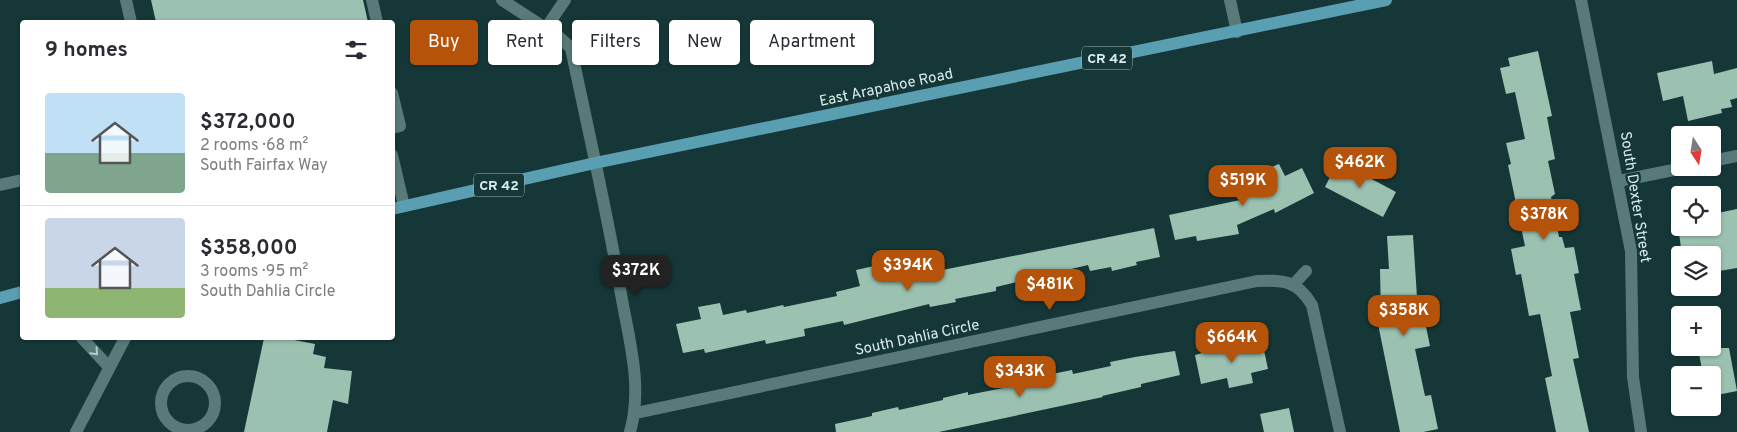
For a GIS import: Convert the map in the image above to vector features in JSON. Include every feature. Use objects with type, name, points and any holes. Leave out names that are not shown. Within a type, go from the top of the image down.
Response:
[{"type":"main road","name":"East Arapahoe Road","points":[[398,208],[595,163],[1386,0]]},
{"type":"main road","points":[[0,298],[20,293]]},
{"type":"street","points":[[126,0],[131,20]]},
{"type":"street","points":[[372,0],[377,20]]},
{"type":"street","points":[[502,0],[533,20]]},
{"type":"street","points":[[551,20],[564,0]]},
{"type":"street","points":[[1230,0],[1237,32]]},
{"type":"street","name":"South Dexter Street","points":[[1582,0],[1632,251],[1633,377],[1641,432]]},
{"type":"street","points":[[562,39],[571,48],[608,220],[636,378],[636,413],[630,432]]},
{"type":"street","points":[[395,105],[400,126],[395,127]]},
{"type":"street","points":[[1721,160],[1737,156]]},
{"type":"street","points":[[1619,181],[1671,170]]},
{"type":"street","points":[[0,185],[20,180]]},
{"type":"street","points":[[395,182],[398,208]]},
{"type":"street","points":[[1306,271],[1294,284],[1304,293],[1312,305],[1340,432]]},
{"type":"street","name":"South Dahlia Circle","points":[[636,413],[1256,281],[1279,280],[1294,284]]},
{"type":"street","points":[[84,340],[109,367]]},
{"type":"street","points":[[76,432],[124,340]]},
{"type":"street","points":[[183,376],[194,376],[204,380],[211,388],[215,398],[215,408],[211,418],[204,425],[194,429],[171,429],[162,408],[162,398],[166,388],[174,380],[183,376]]},
{"type":"building","points":[[151,0],[363,0],[368,20],[156,20]]},
{"type":"building","points":[[1538,51],[1552,116],[1547,117],[1555,159],[1548,161],[1555,194],[1551,197],[1559,237],[1562,237],[1565,248],[1574,247],[1579,273],[1574,274],[1581,310],[1570,312],[1579,358],[1573,359],[1589,432],[1556,432],[1545,378],[1552,376],[1540,314],[1529,316],[1521,274],[1516,275],[1511,249],[1525,246],[1508,165],[1511,164],[1506,143],[1525,139],[1515,92],[1506,94],[1500,68],[1510,66],[1508,58]]},
{"type":"building","points":[[1712,61],[1714,74],[1737,68],[1737,98],[1730,100],[1732,107],[1721,109],[1722,113],[1688,121],[1683,96],[1663,101],[1657,73]]},
{"type":"building","points":[[1338,161],[1396,192],[1383,217],[1325,187]]},
{"type":"building","points":[[1279,164],[1285,176],[1302,168],[1314,193],[1275,213],[1274,209],[1237,225],[1239,234],[1197,241],[1196,236],[1175,240],[1169,215],[1245,199],[1243,194],[1264,185],[1258,173]]},
{"type":"building","points":[[1737,209],[1737,268],[1721,271],[1721,246],[1681,246],[1679,236],[1721,236],[1721,212]]},
{"type":"building","points":[[1154,228],[1160,257],[1136,262],[1137,265],[1112,271],[1111,267],[1090,271],[1088,265],[996,287],[996,291],[955,299],[956,302],[930,307],[929,304],[844,325],[843,321],[804,329],[805,336],[766,344],[765,340],[705,353],[704,349],[683,353],[676,324],[701,319],[698,307],[720,303],[723,315],[746,310],[747,313],[783,305],[784,307],[837,296],[836,292],[860,286],[856,270],[883,264],[887,281]]},
{"type":"building","points":[[1413,235],[1418,313],[1423,312],[1430,346],[1415,349],[1425,396],[1431,395],[1438,429],[1423,432],[1400,432],[1377,319],[1381,319],[1380,269],[1389,269],[1387,236]]},
{"type":"building","points":[[264,340],[294,340],[315,344],[313,354],[326,357],[324,368],[352,371],[348,404],[333,400],[327,432],[244,432]]},
{"type":"building","points":[[1262,341],[1268,369],[1251,373],[1253,383],[1229,388],[1227,378],[1201,384],[1195,355],[1240,342],[1240,346]]},
{"type":"building","points":[[1721,348],[1729,348],[1737,391],[1721,394],[1721,366],[1701,366],[1699,356],[1721,356]]},
{"type":"building","points":[[1175,351],[1180,375],[1141,384],[1141,387],[1103,397],[939,432],[836,432],[835,424],[872,416],[872,413],[898,407],[899,410],[968,392],[968,395],[1048,379],[1047,375],[1072,370],[1073,374],[1111,366],[1110,362]]},
{"type":"building","points":[[1289,408],[1294,432],[1264,432],[1260,414]]}]
